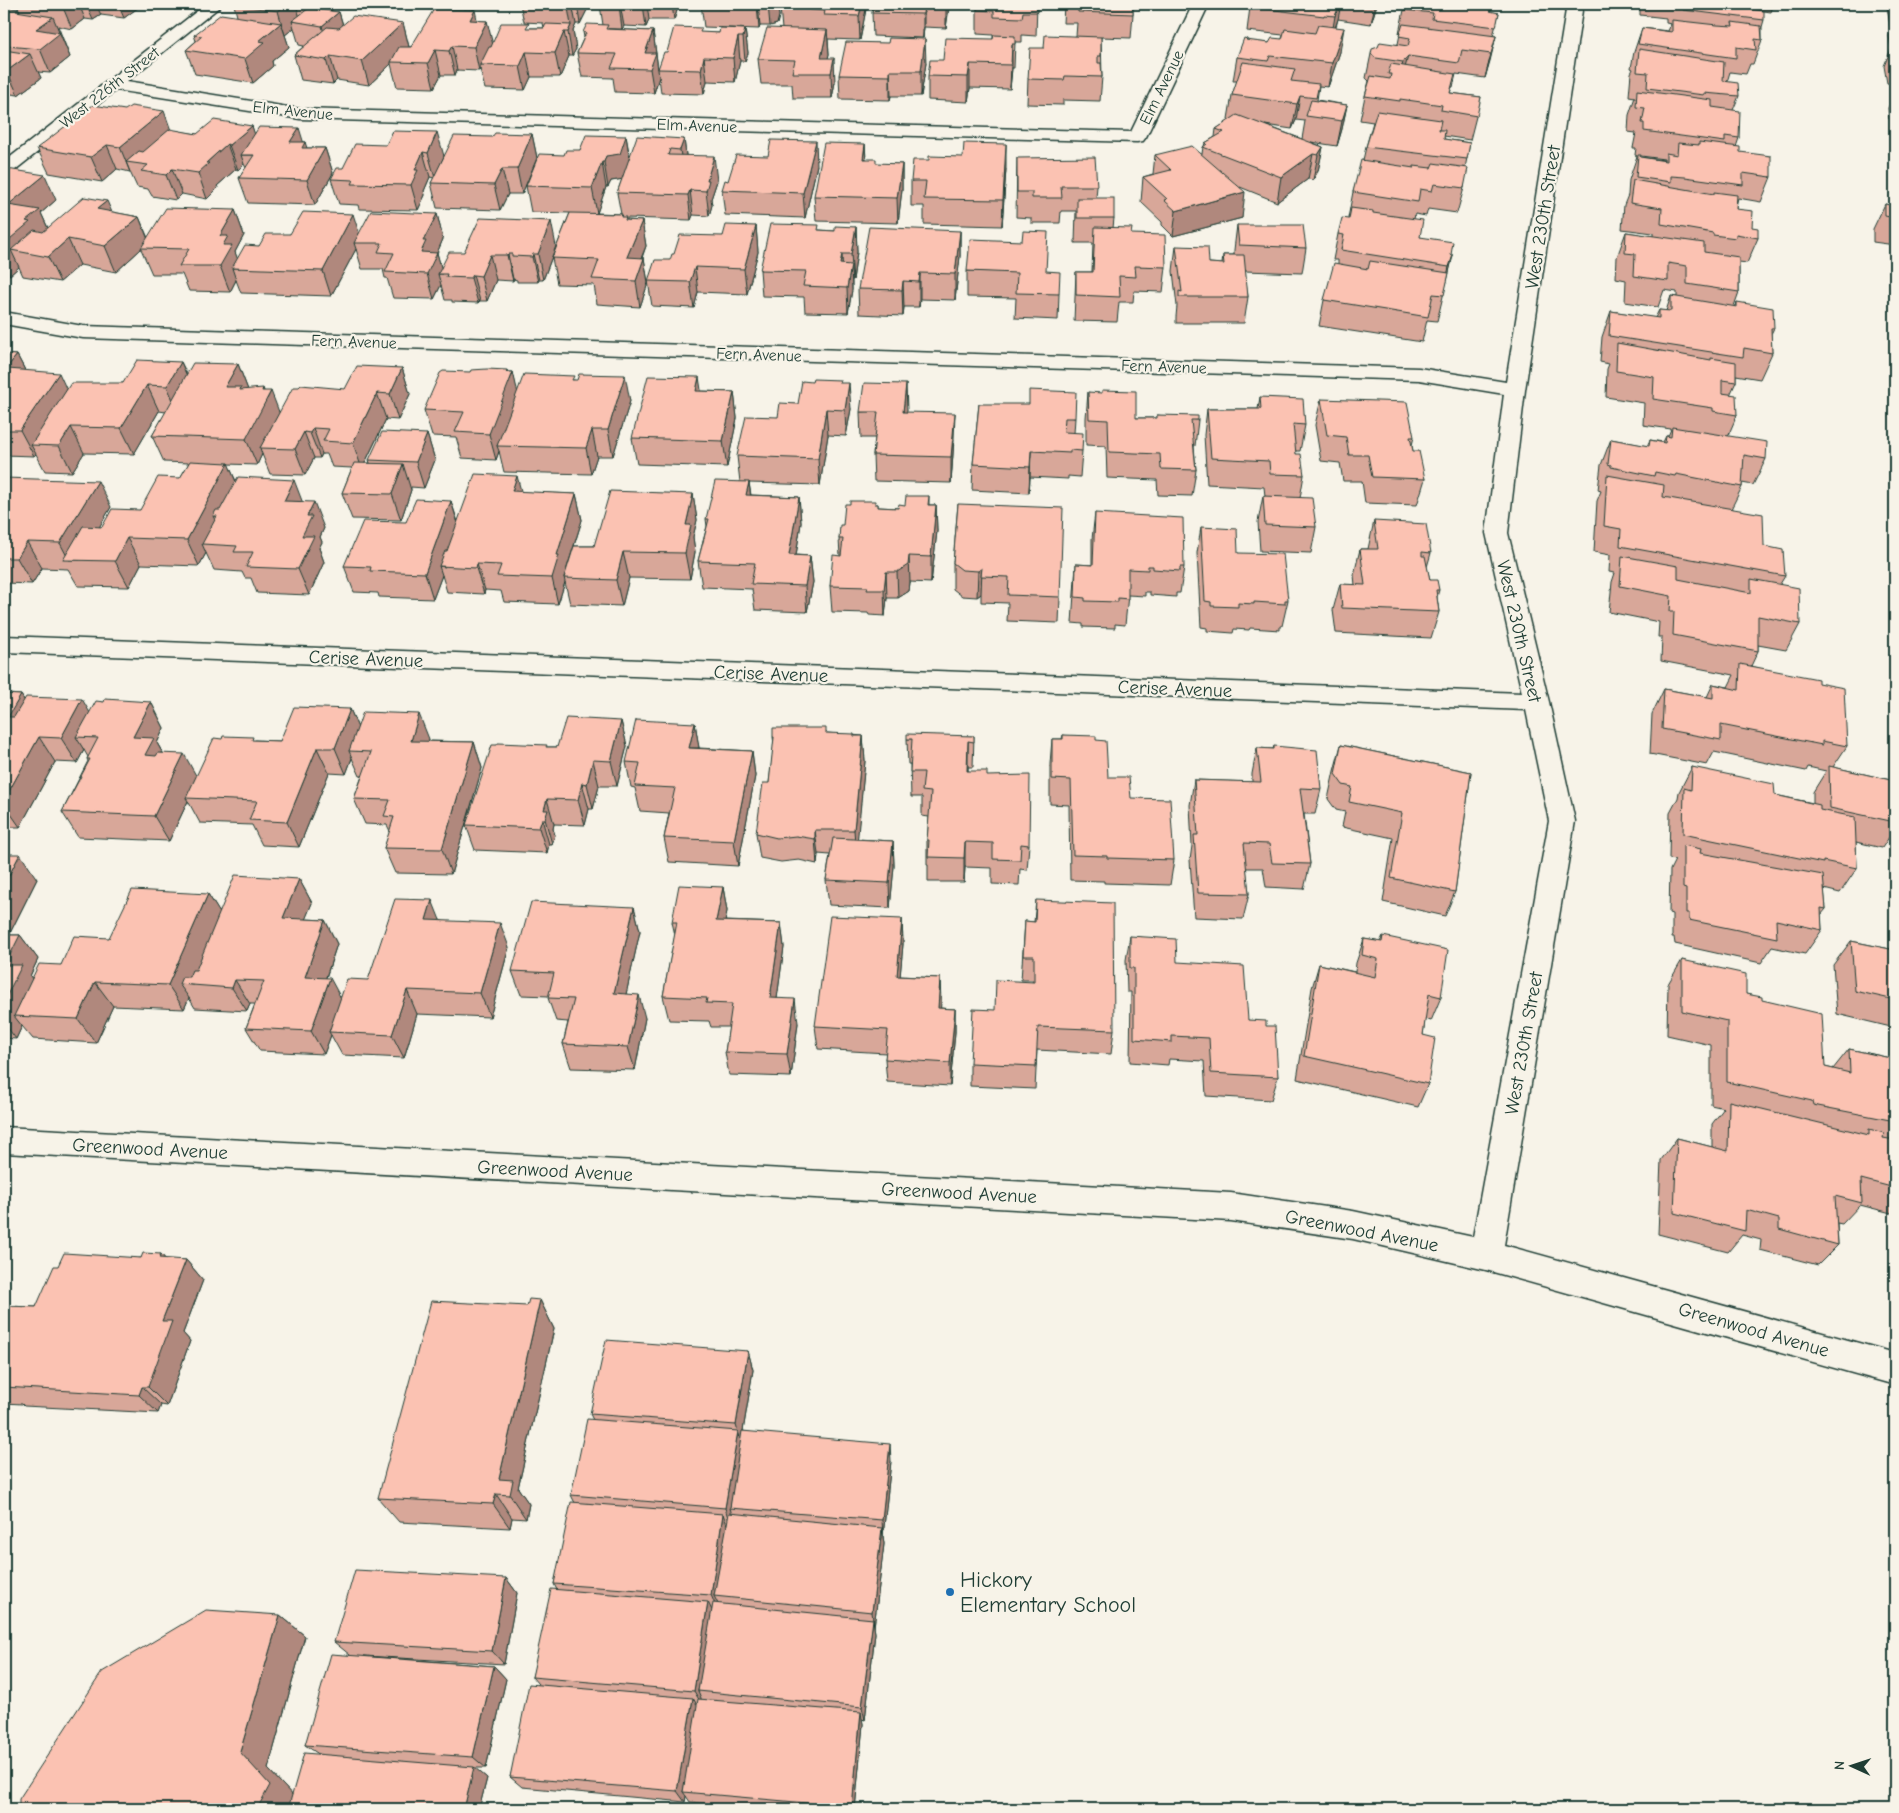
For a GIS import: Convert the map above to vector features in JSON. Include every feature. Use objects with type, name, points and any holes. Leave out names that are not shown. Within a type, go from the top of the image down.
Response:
[{"type":"street","name":"West 226th Street","points":[[4,170],[215,4]]},
{"type":"street","name":"Elm Avenue","points":[[112,84],[300,114],[1137,137],[1201,4]]},
{"type":"street","name":"West 230th Street","points":[[1486,1255],[1562,821],[1537,702],[1497,533],[1569,4]]},
{"type":"street","name":"Fern Avenue","points":[[4,318],[83,332],[1419,374],[1515,390]]},
{"type":"street","name":"Cerise Avenue","points":[[4,644],[1537,702]]},
{"type":"street","name":"Greenwood Avenue","points":[[4,1140],[1231,1207],[1353,1225],[1486,1255],[1895,1369]]},
{"type":"building","points":[[235,4],[287,4],[278,11]]},
{"type":"building","points":[[542,4],[570,4],[568,8],[540,7]]},
{"type":"building","points":[[619,4],[619,5],[600,5]]},
{"type":"building","points":[[724,4],[757,4],[757,5]]},
{"type":"building","points":[[781,4],[862,4],[859,16],[824,15],[825,11],[780,7]]},
{"type":"building","points":[[874,4],[924,4],[923,14],[872,13]]},
{"type":"building","points":[[978,4],[1037,4],[1037,12],[1023,12],[1022,18],[994,17],[994,11],[977,10]]},
{"type":"building","points":[[1078,4],[1133,4],[1133,14],[1078,12]]},
{"type":"building","points":[[1251,4],[1340,4],[1335,16],[1324,16],[1250,7]]},
{"type":"building","points":[[1406,4],[1493,4],[1490,11],[1499,13],[1496,27],[1432,19],[1433,13],[1404,10]]},
{"type":"building","points":[[1683,4],[1743,4],[1743,8],[1764,11],[1764,20],[1683,10]]},
{"type":"building","points":[[4,7],[19,9],[16,11],[53,17],[36,29],[60,33],[40,49],[7,46],[4,44]]},
{"type":"building","points":[[309,8],[339,12],[322,26],[292,21]]},
{"type":"building","points":[[434,9],[475,10],[470,20],[487,21],[474,47],[452,46],[449,51],[435,50],[428,63],[391,62],[399,47],[411,47]]},
{"type":"building","points":[[221,14],[281,23],[259,41],[265,42],[245,59],[186,50],[202,36],[194,35]]},
{"type":"building","points":[[353,16],[403,23],[362,61],[330,56],[326,60],[294,55],[327,27],[339,28]]},
{"type":"building","points":[[1672,20],[1733,26],[1732,22],[1761,26],[1762,40],[1755,39],[1756,50],[1736,47],[1736,58],[1638,44],[1642,28],[1672,32]]},
{"type":"building","points":[[501,23],[529,23],[526,28],[544,28],[546,24],[571,25],[568,32],[564,32],[555,53],[526,52],[520,66],[480,65],[489,47],[491,47]]},
{"type":"building","points":[[587,24],[608,25],[606,29],[653,31],[645,53],[656,53],[650,69],[611,68],[617,54],[577,53],[586,33],[583,32]]},
{"type":"building","points":[[1403,24],[1496,36],[1491,54],[1462,50],[1459,63],[1408,56],[1403,62],[1376,58],[1371,54],[1372,49],[1378,47],[1380,42],[1408,46],[1410,38],[1399,36]]},
{"type":"building","points":[[1318,25],[1344,28],[1332,63],[1270,56],[1268,61],[1237,57],[1244,38],[1246,40],[1269,43],[1272,38],[1282,39],[1285,29],[1315,33]]},
{"type":"building","points":[[674,27],[702,28],[700,32],[719,33],[720,28],[745,29],[743,37],[738,37],[733,58],[704,57],[701,70],[658,69],[664,52],[667,52]]},
{"type":"building","points":[[767,28],[827,30],[821,58],[834,58],[831,73],[792,73],[795,60],[758,59]]},
{"type":"building","points":[[994,35],[1015,36],[1015,44],[1012,44],[1011,65],[970,64],[968,77],[928,76],[930,60],[943,60],[945,38],[993,39]]},
{"type":"building","points":[[1045,35],[1101,37],[1101,56],[1098,56],[1098,63],[1101,63],[1102,77],[1065,76],[1064,80],[1028,79],[1030,48],[1044,48]]},
{"type":"building","points":[[889,38],[925,39],[921,71],[890,71],[890,76],[839,75],[846,42],[888,43]]},
{"type":"building","points":[[1639,49],[1724,62],[1723,81],[1738,83],[1739,96],[1704,93],[1704,95],[1647,88],[1648,73],[1637,72]]},
{"type":"building","points":[[4,50],[30,54],[7,71],[4,71]]},
{"type":"building","points":[[1243,62],[1295,69],[1291,81],[1319,84],[1316,98],[1300,96],[1297,104],[1232,95]]},
{"type":"building","points":[[1391,64],[1455,74],[1450,93],[1481,97],[1477,116],[1441,110],[1442,105],[1365,96],[1371,76],[1390,79],[1391,74],[1388,74]]},
{"type":"building","points":[[1637,90],[1712,100],[1712,107],[1740,111],[1739,138],[1725,136],[1725,142],[1644,131],[1644,123],[1642,123],[1645,108],[1636,107]]},
{"type":"building","points":[[1311,100],[1347,105],[1342,121],[1306,116]]},
{"type":"building","points":[[93,105],[125,110],[131,106],[164,111],[120,147],[107,145],[91,157],[37,148]]},
{"type":"building","points":[[1377,111],[1441,120],[1439,130],[1445,130],[1444,139],[1470,143],[1467,159],[1366,147]]},
{"type":"building","points":[[1237,115],[1323,147],[1318,155],[1313,154],[1281,177],[1203,147],[1207,144],[1205,143],[1224,132],[1216,129]]},
{"type":"building","points":[[214,120],[252,126],[229,145],[227,144],[198,173],[172,169],[166,175],[141,171],[148,165],[126,162],[139,151],[143,152],[170,129],[197,134]]},
{"type":"building","points":[[259,127],[299,128],[290,142],[305,142],[302,148],[325,148],[307,180],[239,178],[254,155],[241,155]]},
{"type":"building","points":[[393,131],[437,132],[428,153],[423,152],[411,185],[352,184],[354,180],[331,179],[337,168],[343,168],[355,144],[386,145]]},
{"type":"building","points":[[495,133],[532,134],[517,169],[502,169],[494,185],[431,183],[454,136],[492,137]]},
{"type":"building","points":[[586,135],[626,136],[620,154],[606,156],[604,162],[602,162],[592,188],[526,186],[539,154],[564,155],[566,150],[580,150]]},
{"type":"building","points":[[637,136],[684,139],[680,150],[670,149],[668,155],[714,156],[706,191],[690,190],[688,195],[617,193]]},
{"type":"building","points":[[771,140],[816,141],[803,193],[722,190],[725,180],[728,181],[736,155],[768,156]]},
{"type":"building","points":[[1699,142],[1740,147],[1740,152],[1771,156],[1771,177],[1743,173],[1743,185],[1685,177],[1671,176],[1671,182],[1636,177],[1638,155],[1641,155],[1640,157],[1666,161],[1666,153],[1677,155],[1678,143],[1699,145]]},
{"type":"building","points":[[824,143],[865,144],[863,159],[876,159],[876,163],[902,164],[897,198],[814,196]]},
{"type":"building","points":[[964,143],[1006,144],[1003,200],[924,199],[926,181],[911,181],[913,160],[929,160],[929,156],[963,157]]},
{"type":"building","points":[[1192,146],[1245,192],[1176,211],[1164,200],[1167,199],[1143,177],[1171,170],[1155,155]]},
{"type":"building","points":[[1095,157],[1097,186],[1061,186],[1062,198],[1032,198],[1032,192],[1017,192],[1017,158]]},
{"type":"building","points":[[1361,160],[1414,168],[1414,166],[1431,168],[1433,163],[1468,168],[1464,188],[1434,184],[1432,191],[1420,189],[1418,202],[1353,192]]},
{"type":"building","points":[[7,169],[45,175],[8,205],[40,210],[26,221],[30,222],[4,244],[4,171]]},
{"type":"building","points":[[1633,180],[1714,194],[1714,192],[1737,195],[1736,209],[1753,211],[1752,227],[1758,228],[1758,238],[1736,234],[1736,238],[1713,235],[1713,233],[1661,224],[1662,208],[1630,203]]},
{"type":"building","points":[[84,197],[107,201],[97,209],[139,217],[105,246],[68,239],[48,257],[11,250],[34,230],[43,232]]},
{"type":"building","points":[[1077,198],[1114,198],[1114,218],[1077,218]]},
{"type":"building","points":[[1885,204],[1895,206],[1895,218],[1885,216]]},
{"type":"building","points":[[166,208],[235,210],[220,236],[228,236],[223,245],[232,245],[220,266],[179,266],[189,249],[141,248]]},
{"type":"building","points":[[1351,208],[1423,220],[1420,237],[1453,242],[1451,255],[1453,255],[1449,267],[1341,250],[1344,235],[1338,234],[1342,218],[1349,219]]},
{"type":"building","points":[[371,211],[437,214],[423,241],[426,241],[421,252],[437,253],[427,274],[385,272],[394,253],[378,252],[382,243],[354,243]]},
{"type":"building","points":[[303,212],[353,214],[323,271],[232,268],[245,245],[259,246],[266,234],[290,234]]},
{"type":"building","points":[[570,213],[622,214],[621,217],[626,217],[625,220],[642,221],[627,257],[644,258],[636,281],[592,279],[599,260],[552,258]]},
{"type":"building","points":[[480,218],[551,221],[538,254],[533,254],[532,257],[512,256],[512,254],[490,255],[481,276],[473,275],[471,278],[446,277],[447,274],[438,274],[449,252],[464,252]]},
{"type":"building","points":[[770,224],[819,225],[818,230],[835,231],[835,226],[856,227],[851,254],[842,254],[840,264],[851,265],[847,288],[803,286],[806,271],[760,270]]},
{"type":"building","points":[[726,225],[756,226],[744,269],[695,267],[690,282],[648,281],[655,260],[670,260],[680,235],[723,236]]},
{"type":"building","points":[[1237,225],[1303,225],[1306,248],[1239,245]]},
{"type":"building","points":[[869,227],[960,231],[955,274],[920,273],[919,282],[903,281],[902,290],[858,289]]},
{"type":"building","points":[[1095,227],[1132,228],[1131,234],[1165,235],[1166,267],[1135,266],[1136,277],[1119,276],[1120,297],[1076,295],[1076,272],[1093,272]]},
{"type":"building","points":[[1023,231],[1048,232],[1046,271],[1060,272],[1059,294],[1016,293],[1017,273],[967,271],[970,239],[1022,241]]},
{"type":"building","points":[[1626,232],[1704,243],[1704,252],[1739,257],[1739,292],[1687,284],[1687,266],[1668,263],[1668,281],[1634,276],[1635,254],[1625,253]]},
{"type":"building","points":[[1176,246],[1208,247],[1209,263],[1224,264],[1223,255],[1244,255],[1248,297],[1179,297],[1179,291],[1182,292]]},
{"type":"building","points":[[1370,261],[1449,273],[1444,295],[1433,294],[1428,317],[1324,300],[1334,263],[1368,269]]},
{"type":"building","points":[[1671,296],[1737,307],[1737,302],[1773,308],[1774,328],[1771,328],[1772,353],[1744,348],[1743,357],[1609,336],[1611,311],[1659,318],[1659,310],[1671,311]]},
{"type":"building","points":[[1617,343],[1711,360],[1711,358],[1736,362],[1736,382],[1722,380],[1722,393],[1736,395],[1737,415],[1713,411],[1713,408],[1653,399],[1654,377],[1616,371]]},
{"type":"building","points":[[4,354],[17,355],[4,371]]},
{"type":"building","points":[[137,360],[181,362],[167,386],[147,385],[121,428],[71,427],[59,446],[31,445],[71,383],[123,383]]},
{"type":"building","points":[[193,363],[238,364],[225,387],[241,387],[240,390],[263,388],[262,391],[271,391],[246,439],[152,436]]},
{"type":"building","points":[[357,366],[402,368],[390,394],[377,393],[353,443],[323,441],[329,429],[313,428],[310,433],[304,432],[295,449],[260,448],[293,387],[301,385],[345,389]]},
{"type":"building","points":[[8,369],[59,373],[20,430],[4,430],[4,371]]},
{"type":"building","points":[[487,369],[513,372],[489,434],[455,432],[464,412],[424,410],[440,373],[443,371],[470,372],[471,370]]},
{"type":"building","points":[[524,374],[574,376],[572,380],[577,380],[579,374],[625,375],[608,430],[592,430],[586,448],[497,446]]},
{"type":"building","points":[[648,376],[699,377],[696,391],[734,392],[723,441],[632,438]]},
{"type":"building","points":[[813,379],[841,380],[840,383],[849,383],[845,410],[826,409],[818,459],[737,456],[746,416],[778,417],[780,403],[798,404],[802,381],[812,382]]},
{"type":"building","points":[[864,383],[906,384],[903,412],[955,413],[951,457],[873,455],[878,412],[860,412]]},
{"type":"building","points":[[1029,390],[1076,392],[1075,418],[1065,418],[1064,432],[1083,433],[1082,451],[1070,450],[1070,453],[1031,451],[1030,467],[973,464],[979,404],[1029,404]]},
{"type":"building","points":[[1102,390],[1136,391],[1136,418],[1157,418],[1157,415],[1198,416],[1198,420],[1191,420],[1196,470],[1161,469],[1160,454],[1109,452],[1108,420],[1089,419],[1088,392],[1102,393]]},
{"type":"building","points":[[1260,397],[1303,399],[1305,425],[1293,424],[1296,454],[1301,454],[1304,475],[1270,474],[1269,461],[1211,458],[1207,409],[1261,409]]},
{"type":"building","points":[[1321,399],[1407,402],[1414,437],[1410,437],[1413,451],[1419,451],[1425,479],[1372,477],[1368,455],[1349,455],[1346,437],[1327,435]]},
{"type":"building","points":[[1672,427],[1767,442],[1766,459],[1744,455],[1742,487],[1676,474],[1675,476],[1655,472],[1654,476],[1611,467],[1608,464],[1611,439],[1649,446],[1650,440],[1665,443],[1666,436],[1671,437]]},
{"type":"building","points":[[382,432],[427,434],[416,462],[369,460]]},
{"type":"building","points":[[190,461],[228,463],[187,540],[127,538],[115,561],[63,560],[83,526],[102,527],[112,509],[140,510],[158,477],[180,478]]},
{"type":"building","points":[[354,463],[403,464],[392,494],[342,493]]},
{"type":"building","points":[[475,474],[517,476],[512,491],[576,494],[557,555],[559,555],[552,578],[497,576],[501,565],[477,564],[476,568],[439,566],[445,551],[447,551]]},
{"type":"building","points":[[1607,475],[1664,485],[1663,497],[1763,514],[1764,546],[1783,550],[1785,576],[1620,546],[1621,529],[1604,526]]},
{"type":"building","points":[[238,477],[294,480],[284,501],[314,502],[307,516],[312,516],[302,536],[314,536],[298,569],[246,567],[253,552],[234,552],[237,546],[202,544],[217,516],[213,516],[216,510],[220,510]]},
{"type":"building","points":[[4,478],[98,481],[60,543],[27,542],[17,558],[4,558]]},
{"type":"building","points":[[715,481],[749,482],[746,495],[799,497],[789,555],[810,556],[805,586],[751,584],[755,563],[698,561],[709,519],[706,519]]},
{"type":"building","points":[[610,491],[693,494],[686,525],[691,525],[685,553],[623,552],[616,580],[564,578],[574,546],[594,546]]},
{"type":"building","points":[[906,496],[929,496],[928,505],[936,505],[931,557],[909,556],[908,565],[897,572],[886,572],[884,590],[867,590],[868,587],[830,586],[833,555],[841,556],[843,539],[839,539],[840,525],[843,525],[845,504],[850,504],[850,501],[875,501],[878,507],[898,508],[899,504],[905,505]]},
{"type":"building","points":[[1263,496],[1312,498],[1316,527],[1265,525]]},
{"type":"building","points":[[416,499],[451,501],[425,573],[370,571],[371,567],[344,566],[363,521],[406,522]]},
{"type":"building","points":[[958,504],[1063,508],[1060,597],[1008,595],[1009,577],[981,576],[982,568],[978,571],[962,570],[953,563]]},
{"type":"building","points":[[1095,513],[1183,518],[1184,567],[1180,567],[1180,571],[1153,569],[1153,566],[1148,566],[1148,570],[1128,569],[1128,599],[1118,598],[1118,602],[1085,601],[1085,598],[1075,597],[1076,564],[1093,565]]},
{"type":"building","points":[[1374,521],[1426,524],[1431,553],[1422,552],[1422,556],[1425,556],[1430,580],[1437,580],[1439,590],[1436,590],[1439,612],[1342,608],[1340,584],[1365,585],[1360,549],[1378,549]]},
{"type":"building","points":[[1201,527],[1237,529],[1238,553],[1283,554],[1288,600],[1285,600],[1285,604],[1254,602],[1254,604],[1238,603],[1238,607],[1211,606],[1211,602],[1205,601]]},
{"type":"building","points":[[1622,556],[1678,566],[1678,579],[1751,593],[1751,579],[1799,588],[1800,624],[1758,616],[1758,651],[1673,635],[1674,611],[1670,611],[1671,596],[1620,586]]},
{"type":"building","points":[[1740,664],[1818,679],[1818,683],[1844,688],[1847,746],[1822,741],[1822,745],[1721,725],[1721,740],[1662,729],[1664,689],[1713,698],[1713,684],[1739,690]]},
{"type":"building","points":[[4,694],[21,695],[8,717],[14,717],[26,697],[82,699],[61,738],[39,737],[4,800]]},
{"type":"building","points":[[105,699],[151,702],[133,737],[154,738],[145,755],[156,756],[158,753],[184,754],[154,816],[62,812],[90,759],[87,759],[98,738],[76,737],[96,701],[104,702]]},
{"type":"building","points":[[294,707],[350,709],[335,748],[317,748],[287,822],[249,820],[257,801],[186,798],[214,738],[222,739],[223,736],[253,737],[252,740],[280,741]]},
{"type":"building","points":[[363,712],[419,714],[411,741],[474,742],[442,849],[384,848],[394,817],[384,816],[390,800],[354,799],[371,752],[349,751]]},
{"type":"building","points":[[566,718],[621,721],[611,761],[593,760],[587,784],[582,783],[578,800],[547,799],[544,810],[548,810],[539,828],[466,825],[492,745],[497,745],[498,743],[557,747]]},
{"type":"building","points":[[636,720],[695,723],[689,748],[752,751],[734,841],[664,838],[675,788],[635,786],[640,763],[626,762]]},
{"type":"building","points":[[773,728],[826,728],[826,733],[863,736],[854,830],[815,830],[815,839],[796,836],[777,838],[756,833],[763,783],[769,783],[774,737]]},
{"type":"building","points":[[907,734],[974,736],[974,742],[968,741],[967,771],[987,771],[987,776],[1030,775],[1029,845],[1021,844],[1020,860],[993,859],[993,843],[965,842],[964,858],[928,857],[929,840],[927,840],[931,792],[922,791],[924,772],[910,772],[912,739],[907,739]]},
{"type":"building","points":[[1063,735],[1096,736],[1096,740],[1106,741],[1108,777],[1129,777],[1131,798],[1170,799],[1174,860],[1073,855],[1071,780],[1052,779],[1052,739],[1063,739]]},
{"type":"building","points":[[1341,745],[1471,772],[1455,892],[1391,878],[1402,813],[1349,802],[1352,787],[1343,785],[1335,774]]},
{"type":"building","points":[[1274,746],[1317,750],[1321,789],[1300,788],[1310,864],[1272,863],[1269,844],[1244,843],[1249,894],[1198,893],[1194,835],[1198,835],[1194,780],[1261,782],[1257,748],[1274,749]]},
{"type":"building","points":[[1829,766],[1895,781],[1895,822],[1830,808]]},
{"type":"building","points":[[1692,767],[1774,784],[1775,795],[1820,805],[1820,810],[1855,817],[1857,868],[1823,861],[1823,863],[1683,834],[1684,788],[1691,790]]},
{"type":"building","points":[[833,838],[893,841],[889,883],[826,880]]},
{"type":"building","points":[[1683,845],[1701,849],[1700,853],[1823,875],[1826,909],[1821,908],[1822,930],[1776,920],[1777,938],[1689,920],[1689,913],[1686,913],[1686,889],[1683,888]]},
{"type":"building","points":[[4,854],[20,854],[4,885]]},
{"type":"building","points":[[235,875],[299,879],[283,918],[325,920],[305,977],[330,978],[311,1031],[246,1028],[264,981],[235,980],[232,988],[179,984],[182,977],[189,977],[192,970],[196,970]]},
{"type":"building","points":[[679,885],[723,887],[716,921],[781,923],[770,998],[795,999],[787,1054],[725,1052],[732,1004],[706,1003],[707,998],[663,996],[677,922],[672,922]]},
{"type":"building","points":[[132,890],[208,894],[168,985],[95,982],[78,1019],[14,1016],[39,964],[61,965],[74,936],[109,938]]},
{"type":"building","points":[[395,899],[432,900],[426,920],[500,923],[480,993],[407,990],[392,1035],[329,1032],[347,979],[368,980]]},
{"type":"building","points":[[1036,900],[1113,903],[1114,1030],[1038,1027],[1036,1066],[970,1063],[973,1009],[995,1010],[996,980],[1034,982],[1034,956],[1023,956],[1025,921],[1035,922]]},
{"type":"building","points":[[531,902],[634,907],[614,993],[639,995],[628,1047],[563,1044],[574,999],[548,998],[554,973],[512,971]]},
{"type":"building","points":[[830,916],[902,919],[897,976],[940,978],[938,1008],[955,1009],[950,1063],[885,1059],[888,1030],[815,1026]]},
{"type":"building","points":[[4,935],[20,935],[5,965],[22,965],[4,1001]]},
{"type":"building","points":[[1130,936],[1176,939],[1177,962],[1244,966],[1248,1020],[1266,1021],[1266,1026],[1275,1026],[1278,1077],[1211,1073],[1209,1038],[1172,1036],[1172,1042],[1134,1039],[1134,968],[1130,968]]},
{"type":"building","points":[[1383,936],[1448,950],[1441,997],[1429,994],[1423,1035],[1435,1038],[1428,1084],[1304,1056],[1319,964],[1375,977],[1378,959],[1362,955],[1364,939],[1382,942]]},
{"type":"building","points":[[1851,941],[1895,950],[1895,1000],[1855,991]]},
{"type":"building","points":[[1682,960],[1746,974],[1746,994],[1762,997],[1762,1000],[1822,1014],[1825,1067],[1850,1073],[1849,1049],[1895,1059],[1895,1121],[1813,1105],[1812,1101],[1727,1082],[1727,1021],[1682,1011]]},
{"type":"building","points":[[1729,1101],[1869,1135],[1869,1129],[1884,1133],[1883,1138],[1895,1140],[1895,1188],[1861,1179],[1862,1203],[1835,1196],[1838,1245],[1779,1229],[1779,1219],[1746,1210],[1745,1231],[1674,1213],[1677,1138],[1728,1151]]},
{"type":"building","points":[[64,1253],[141,1258],[143,1253],[161,1254],[159,1258],[186,1260],[162,1321],[172,1321],[148,1387],[142,1387],[139,1395],[4,1387],[4,1306],[36,1307],[54,1266],[58,1266]]},
{"type":"building","points":[[529,1299],[540,1300],[499,1479],[513,1480],[510,1495],[496,1494],[493,1504],[378,1498],[431,1301],[527,1306]]},
{"type":"building","points":[[606,1340],[748,1351],[736,1425],[590,1414]]},
{"type":"building","points":[[587,1419],[738,1431],[725,1508],[571,1495]]},
{"type":"building","points":[[742,1431],[890,1444],[882,1520],[730,1508]]},
{"type":"building","points":[[571,1502],[723,1514],[711,1595],[554,1584]]},
{"type":"building","points":[[729,1513],[882,1528],[872,1612],[714,1596]]},
{"type":"building","points":[[355,1570],[506,1578],[492,1651],[334,1642]]},
{"type":"building","points":[[551,1589],[708,1602],[694,1691],[532,1677]]},
{"type":"building","points":[[713,1603],[873,1619],[862,1707],[698,1691]]},
{"type":"building","points":[[206,1610],[280,1615],[240,1752],[270,1785],[257,1809],[19,1809],[19,1799],[102,1672]]},
{"type":"building","points":[[331,1654],[494,1666],[473,1757],[305,1745]]},
{"type":"building","points":[[529,1684],[693,1698],[677,1791],[510,1777]]},
{"type":"building","points":[[698,1699],[861,1712],[852,1807],[683,1792]]},
{"type":"building","points":[[304,1753],[474,1767],[464,1809],[288,1809]]},
{"type":"place","name":"Hickory Elementary School","points":[[950,1592]]}]
